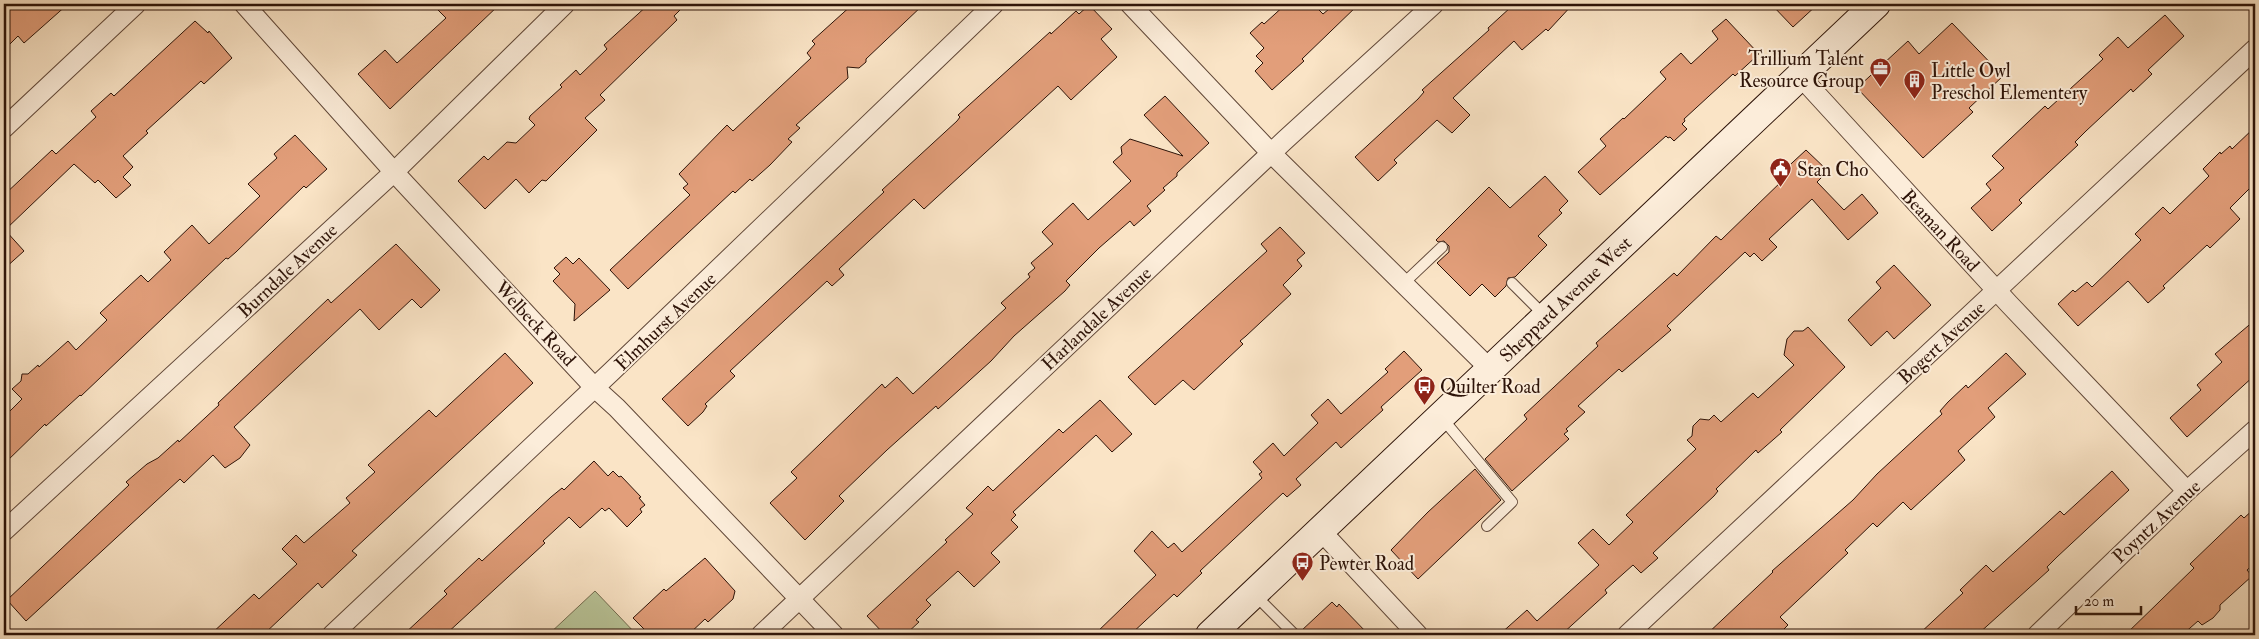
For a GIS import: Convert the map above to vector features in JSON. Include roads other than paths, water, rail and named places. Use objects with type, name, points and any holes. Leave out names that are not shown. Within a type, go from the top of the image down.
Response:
[{"type":"main road","name":"Sheppard Avenue West","points":[[1210,635],[1321,532],[1876,4]]},
{"type":"street","points":[[4,128],[136,4]]},
{"type":"street","name":"Welbeck Road","points":[[244,4],[394,172],[595,388],[834,635]]},
{"type":"street","name":"Burndale Avenue","points":[[4,531],[394,172],[565,4]]},
{"type":"street","name":"Elmhurst Avenue","points":[[332,635],[595,388],[994,4]]},
{"type":"street","points":[[1130,4],[1271,153],[1491,370]]},
{"type":"street","name":"Harlandale Avenue","points":[[761,635],[1271,153],[1434,4]]},
{"type":"street","name":"Bogert Avenue","points":[[1627,635],[2255,49]]},
{"type":"street","name":"Beaman Road","points":[[1800,76],[1997,290],[2187,491]]},
{"type":"street","name":"Poyntz Avenue","points":[[2037,635],[2187,491],[2255,430]]},
{"type":"street","points":[[1321,532],[1418,635]]},
{"type":"lane","points":[[1404,283],[1442,247]]},
{"type":"lane","points":[[1512,283],[1546,317]]},
{"type":"lane","points":[[1441,417],[1512,502],[1487,526]]},
{"type":"lane","points":[[1254,594],[1295,635]]},
{"type":"place","name":"Trillium Talent Resource Group","points":[[1880,88]]},
{"type":"place","name":"Little Owl Preschol Elementery","points":[[1915,100]]},
{"type":"place","name":"Stan Cho","points":[[1781,188]]},
{"type":"place","name":"Quilter Road","points":[[1424,405]]},
{"type":"place","name":"Pewter Road","points":[[1303,582]]}]
